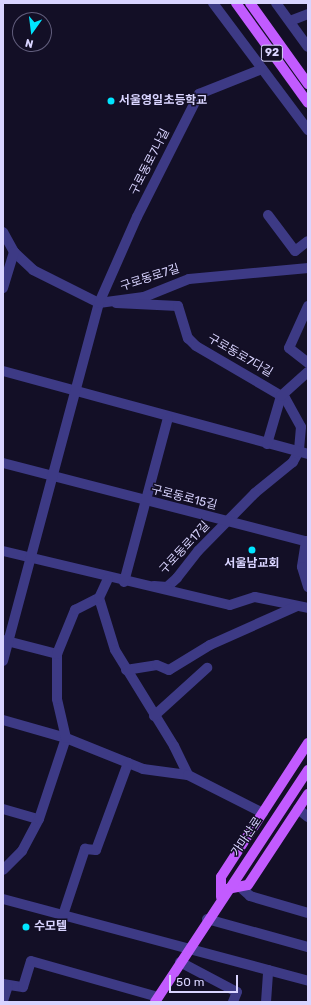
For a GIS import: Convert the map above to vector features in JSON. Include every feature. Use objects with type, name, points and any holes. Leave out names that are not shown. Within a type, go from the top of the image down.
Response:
[{"type":"main road","name":"92","points":[[236,3],[308,103]]},
{"type":"main road","name":"92","points":[[250,3],[308,84]]},
{"type":"main road","points":[[221,898],[221,876],[308,743]]},
{"type":"main road","name":"가마산로","points":[[157,1000],[227,888],[308,770]]},
{"type":"main road","points":[[227,888],[248,885],[308,794]]},
{"type":"street","points":[[213,3],[308,130]]},
{"type":"street","points":[[276,3],[290,22],[304,35],[308,47]]},
{"type":"street","points":[[290,22],[308,14]]},
{"type":"street","name":"구로동로7나길","points":[[75,391],[99,303],[137,217],[199,94],[262,69]]},
{"type":"street","points":[[268,215],[295,251],[308,241]]},
{"type":"street","name":"구로동로7길","points":[[3,232],[14,252],[33,270],[99,303],[116,303],[189,279],[308,268]]},
{"type":"street","points":[[3,287],[14,252]]},
{"type":"street","name":"구로동로7다길","points":[[116,303],[178,306],[188,338],[196,346],[281,396],[296,414],[301,427],[304,453]]},
{"type":"street","points":[[308,306],[289,348],[308,363]]},
{"type":"street","points":[[3,371],[168,418],[304,453]]},
{"type":"street","points":[[267,444],[281,396],[308,372]]},
{"type":"street","points":[[3,661],[6,640],[53,477],[75,391]]},
{"type":"street","points":[[124,582],[168,418]]},
{"type":"street","name":"구로동로17길","points":[[154,586],[167,586],[177,578],[227,522],[265,483],[304,453]]},
{"type":"street","name":"구로동로15길","points":[[3,463],[146,502],[307,542]]},
{"type":"street","points":[[307,542],[302,566],[308,587]]},
{"type":"street","name":"구로동로17길","points":[[3,551],[108,579],[154,586],[230,605],[254,596],[308,608]]},
{"type":"street","points":[[3,870],[22,851],[39,819],[66,738],[57,698],[57,654],[75,610],[99,598],[108,579]]},
{"type":"street","points":[[99,598],[106,628],[126,670],[188,775]]},
{"type":"street","points":[[126,670],[157,665],[169,670],[210,645],[297,606]]},
{"type":"street","points":[[6,640],[57,654]]},
{"type":"street","points":[[154,716],[207,668]]},
{"type":"street","points":[[3,720],[66,738],[143,770],[188,775],[262,813]]},
{"type":"street","points":[[63,915],[85,849],[96,850],[128,763]]},
{"type":"street","points":[[3,809],[39,819]]},
{"type":"street","points":[[298,809],[308,817]]},
{"type":"street","points":[[239,886],[250,896],[308,913]]},
{"type":"street","points":[[3,899],[308,981]]},
{"type":"street","points":[[207,919],[308,947]]},
{"type":"street","points":[[3,1001],[6,985],[24,987],[31,960],[157,1000]]},
{"type":"street","points":[[180,962],[237,992],[233,1002]]},
{"type":"street","points":[[266,1002],[268,970]]},
{"type":"place","name":"서울영일초등학교","points":[[111,101]]},
{"type":"place","name":"서울남교회","points":[[252,550]]},
{"type":"place","name":"수모텔","points":[[26,927]]}]
